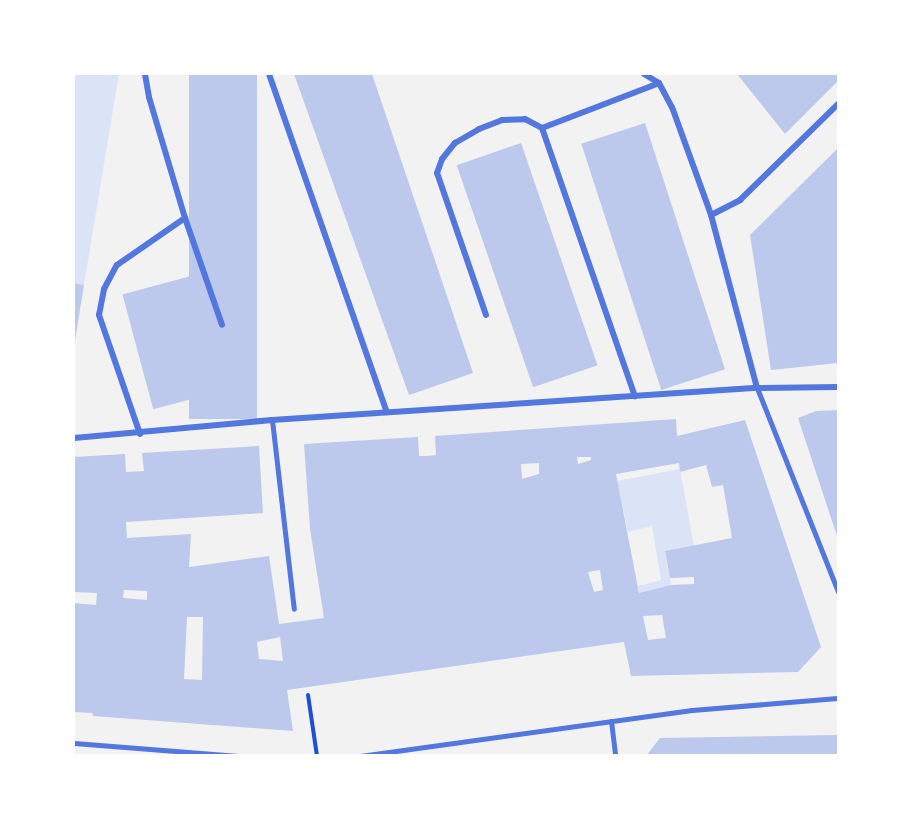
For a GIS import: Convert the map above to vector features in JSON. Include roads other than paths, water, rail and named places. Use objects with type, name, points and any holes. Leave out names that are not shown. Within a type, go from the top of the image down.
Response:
[{"type":"street","points":[[145,74],[149,97],[185,219],[222,325]]},
{"type":"street","points":[[269,74],[387,412]]},
{"type":"street","points":[[644,74],[659,83],[672,107],[711,215],[757,388],[838,592]]},
{"type":"street","points":[[543,128],[659,83]]},
{"type":"street","points":[[711,215],[740,200],[838,104]]},
{"type":"street","points":[[486,315],[438,173],[442,159],[455,143],[478,129],[502,120],[525,118],[543,128],[635,396]]},
{"type":"street","points":[[140,434],[99,315],[104,289],[117,265],[185,219]]},
{"type":"street","points":[[74,438],[387,412],[757,388],[838,387]]},
{"type":"street","points":[[272,420],[294,609]]},
{"type":"street","points":[[360,756],[692,710],[838,698]]},
{"type":"street","points":[[611,721],[615,756]]},
{"type":"street","points":[[74,743],[238,756]]}]
